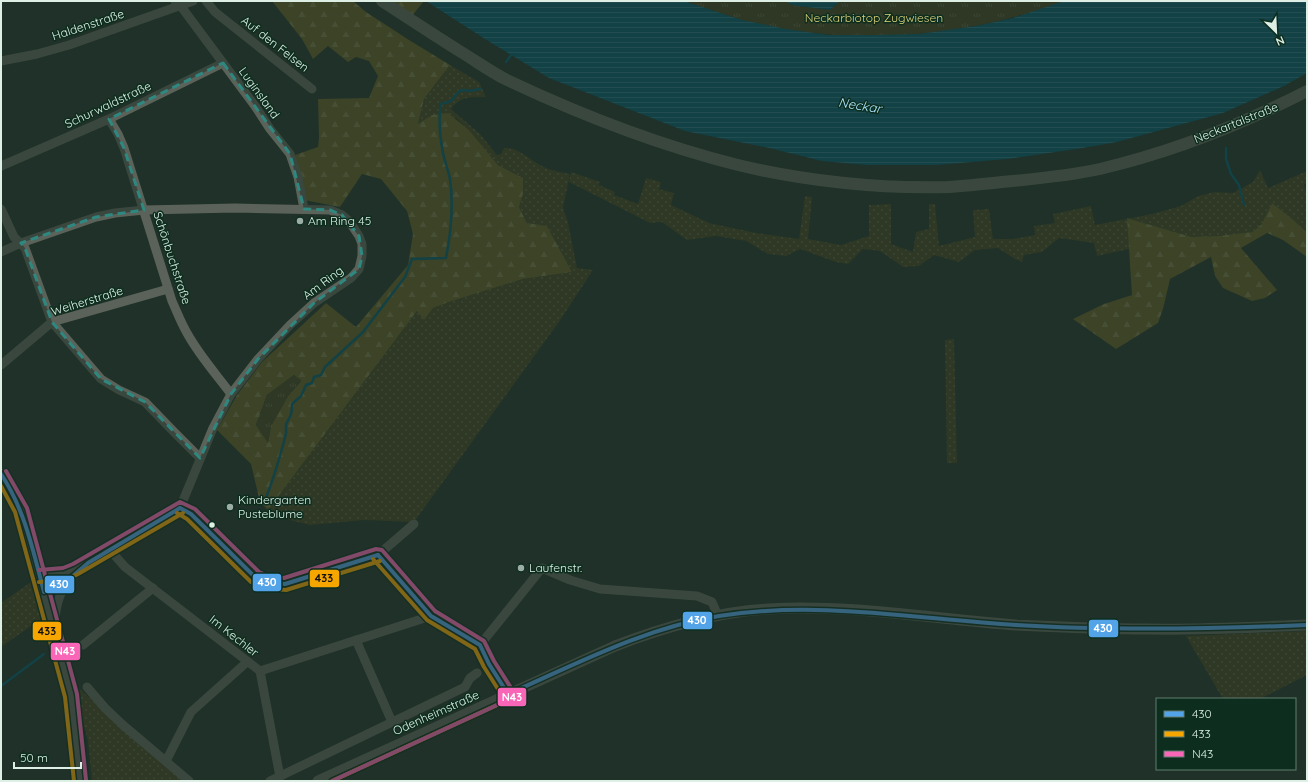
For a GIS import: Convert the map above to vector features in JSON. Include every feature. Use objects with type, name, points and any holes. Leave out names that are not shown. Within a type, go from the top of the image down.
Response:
[{"type":"main road","name":"Neckartalstraße","points":[[382,1],[505,79],[566,107],[665,144],[739,165],[805,178],[883,186],[951,187],[1062,176],[1099,169],[1164,151],[1219,132],[1276,108],[1307,92]]},
{"type":"street","points":[[178,3],[194,1]]},
{"type":"street","name":"Auf den Felsen","points":[[206,1],[215,12],[312,89]]},
{"type":"street","name":"Haldenstraße","points":[[1,61],[37,54],[69,45],[178,3]]},
{"type":"street","name":"Luginsland","points":[[178,3],[290,154],[298,177],[304,209]]},
{"type":"street","name":"Schurwaldstraße","points":[[1,166],[109,119],[223,63]]},
{"type":"street","name":"Schönbuchstraße","points":[[109,119],[124,148],[175,309],[187,333],[231,394]]},
{"type":"street","name":"Am Ring","points":[[1,252],[20,243],[96,217],[115,213],[144,210],[236,208],[330,210],[342,215],[349,221],[359,236],[362,244],[362,256],[359,269],[350,278],[314,303],[290,326],[258,359],[231,394],[200,458],[180,508]]},
{"type":"street","points":[[1,209],[14,237],[25,248],[52,322],[101,379],[119,390],[145,402],[200,458]]},
{"type":"street","name":"Weiherstraße","points":[[1,365],[52,322],[168,289]]},
{"type":"street","points":[[1,474],[14,494],[21,510],[71,696],[80,781]]},
{"type":"street","points":[[39,576],[65,574],[88,563],[180,508],[191,514],[255,577],[260,581],[269,583],[285,584],[378,555],[414,524]]},
{"type":"street","name":"Im Kechler","points":[[110,550],[125,567],[260,672],[431,616]]},
{"type":"street","points":[[378,555],[431,616],[480,645],[508,694]]},
{"type":"street","points":[[44,592],[67,581],[88,563]]},
{"type":"street","points":[[480,645],[542,568],[575,582],[600,589],[697,596],[712,602],[718,616]]},
{"type":"street","points":[[54,631],[56,605],[59,594],[67,581]]},
{"type":"street","points":[[83,645],[153,588]]},
{"type":"street","name":"Odenheimstraße","points":[[318,781],[615,646],[653,632],[684,623],[718,616],[768,609],[825,609],[1016,625],[1147,629],[1307,625]]},
{"type":"street","points":[[356,640],[392,722]]},
{"type":"street","points":[[166,761],[191,712],[248,662]]},
{"type":"street","points":[[260,672],[280,776]]},
{"type":"street","name":"Odenheimstraße","points":[[270,781],[464,687],[470,678],[477,673]]},
{"type":"street","points":[[87,687],[105,708],[189,781]]},
{"type":"highlighted area","points":[[223,63],[290,154],[304,209],[330,210],[342,215],[359,236],[362,256],[359,269],[314,303],[258,359],[231,394],[200,458],[145,402],[101,379],[52,322],[25,248],[21,243],[96,217],[144,210],[124,148],[109,119]]},
{"type":"green space","points":[[272,1],[353,1],[366,12],[450,65],[424,99],[418,124],[432,115],[448,113],[469,130],[498,165],[523,178],[523,194],[519,207],[527,223],[547,226],[572,272],[523,279],[449,302],[433,308],[424,320],[417,311],[268,510],[260,502],[251,464],[217,430],[237,395],[262,362],[326,303],[356,327],[408,265],[413,234],[407,211],[381,179],[362,174],[340,207],[304,200],[295,155],[318,147],[318,99],[369,98],[378,76],[369,61],[356,57],[348,62],[328,46],[313,59],[302,39]],"holes":[[[294,375],[301,381],[288,396],[271,426],[268,442],[256,425],[267,395]]]},
{"type":"green space","points":[[391,1],[421,1],[423,2],[412,16]]},
{"type":"green space","name":"Neckarbiotop Zugwiesen","points":[[684,1],[785,1],[792,5],[830,10],[840,1],[1064,1],[1026,14],[986,24],[945,31],[904,35],[863,36],[822,34],[781,28],[742,20]]},
{"type":"green space","points":[[450,65],[479,82],[486,97],[471,97],[462,99],[451,109],[480,134],[497,155],[501,154],[504,148],[510,148],[541,166],[570,174],[563,208],[568,222],[577,268],[593,270],[559,322],[414,522],[364,520],[310,525],[290,520],[268,510],[417,311],[433,308],[523,279],[572,272],[547,226],[528,224],[519,207],[523,194],[523,178],[498,165],[469,130],[456,118],[432,115],[418,125],[424,99]]},
{"type":"green space","points":[[1260,170],[1268,188],[1307,171],[1307,183],[1304,185],[1307,193],[1307,232],[1272,203],[1261,225],[1252,232],[1219,237],[1192,237],[1129,218],[1152,214],[1181,206],[1198,196],[1215,192],[1233,193],[1253,182]]},
{"type":"green space","points":[[571,172],[600,182],[599,185],[615,192],[614,195],[638,204],[646,178],[661,182],[659,189],[674,193],[671,205],[709,223],[756,233],[799,239],[805,196],[812,197],[808,239],[841,245],[869,236],[869,205],[891,204],[891,244],[913,252],[916,232],[929,229],[929,204],[935,204],[939,246],[975,237],[973,210],[989,209],[993,239],[1013,239],[1035,235],[1034,226],[1055,223],[1053,214],[1091,206],[1095,225],[1128,219],[1129,249],[1097,256],[1094,243],[1059,238],[1042,252],[1024,255],[1022,262],[998,248],[975,250],[959,262],[934,255],[919,266],[903,267],[880,251],[863,249],[848,264],[836,262],[800,249],[786,256],[768,254],[746,241],[716,236],[687,240],[662,222],[650,223],[569,182]]},
{"type":"green space","points":[[1272,203],[1307,232],[1307,257],[1283,240],[1267,233],[1241,248],[1277,290],[1265,298],[1252,301],[1223,288],[1215,276],[1211,257],[1170,279],[1158,323],[1116,349],[1073,319],[1104,304],[1132,295],[1127,218],[1192,237],[1219,236],[1252,232],[1261,225]]},
{"type":"green space","points":[[954,339],[957,463],[947,463],[945,340]]},
{"type":"green space","points":[[294,375],[301,380],[288,396],[271,426],[268,443],[256,425],[267,395]]},
{"type":"green space","points":[[31,582],[41,619],[1,647],[1,603]]},
{"type":"green space","points":[[1307,631],[1307,675],[1262,698],[1222,698],[1186,636]]},
{"type":"green space","points":[[72,682],[183,781],[92,781],[88,741]]},
{"type":"water","name":"Neckar","points":[[426,1],[684,1],[742,20],[786,29],[829,35],[875,35],[919,34],[976,26],[1013,18],[1064,1],[1307,1],[1307,73],[1284,86],[1223,113],[1117,142],[1007,159],[937,165],[867,165],[822,161],[769,148],[685,131],[549,78]]},
{"type":"water","points":[[785,1],[840,1],[830,10],[792,5]]},
{"type":"waterway","points":[[506,62],[511,55]]},
{"type":"waterway","points":[[265,500],[274,476],[286,434],[286,425],[290,417],[292,404],[301,396],[306,385],[312,383],[314,377],[321,375],[325,367],[363,332],[405,277],[412,259],[446,258],[451,229],[452,199],[450,179],[440,134],[441,104],[451,101],[459,91],[480,89]]},
{"type":"waterway","points":[[1226,148],[1226,159],[1231,174],[1239,185],[1244,205]]},
{"type":"waterway","points":[[1,686],[44,654]]},
{"type":"transit line","name":"N43","points":[[6,471],[27,508],[77,694],[86,780]]},
{"type":"transit line","name":"430","points":[[1,474],[22,516],[32,546],[44,592],[67,581],[88,563],[180,508]]},
{"type":"transit line","name":"433","points":[[1,486],[15,512],[65,697],[74,781]]},
{"type":"transit line","name":"N43","points":[[39,570],[63,568],[73,564],[180,502],[195,509],[259,572],[270,577],[284,578],[376,549],[382,550],[435,611],[484,641],[514,695],[510,699],[332,781]]},
{"type":"transit line","name":"430","points":[[180,508],[191,514],[255,577],[266,582],[285,584],[378,555]]},
{"type":"transit line","name":"433","points":[[177,513],[187,519],[251,582],[264,588],[286,590],[380,561]]},
{"type":"transit line","name":"433","points":[[39,582],[66,580],[183,513]]},
{"type":"transit line","name":"430","points":[[378,555],[431,616],[480,645],[489,664],[508,694]]},
{"type":"transit line","name":"433","points":[[373,559],[427,620],[475,649],[484,667],[503,697]]},
{"type":"transit line","name":"430","points":[[508,694],[611,648],[664,629],[719,616],[756,612],[830,610],[1016,625],[1125,629],[1234,628],[1307,625]]},
{"type":"transit line","name":"433","points":[[332,781],[510,699]]},
{"type":"place","name":"Am Ring 45","points":[[300,221]]},
{"type":"place","name":"Kindergarten Pusteblume","points":[[230,507]]},
{"type":"place","name":"Laufenstr.","points":[[521,568]]}]
